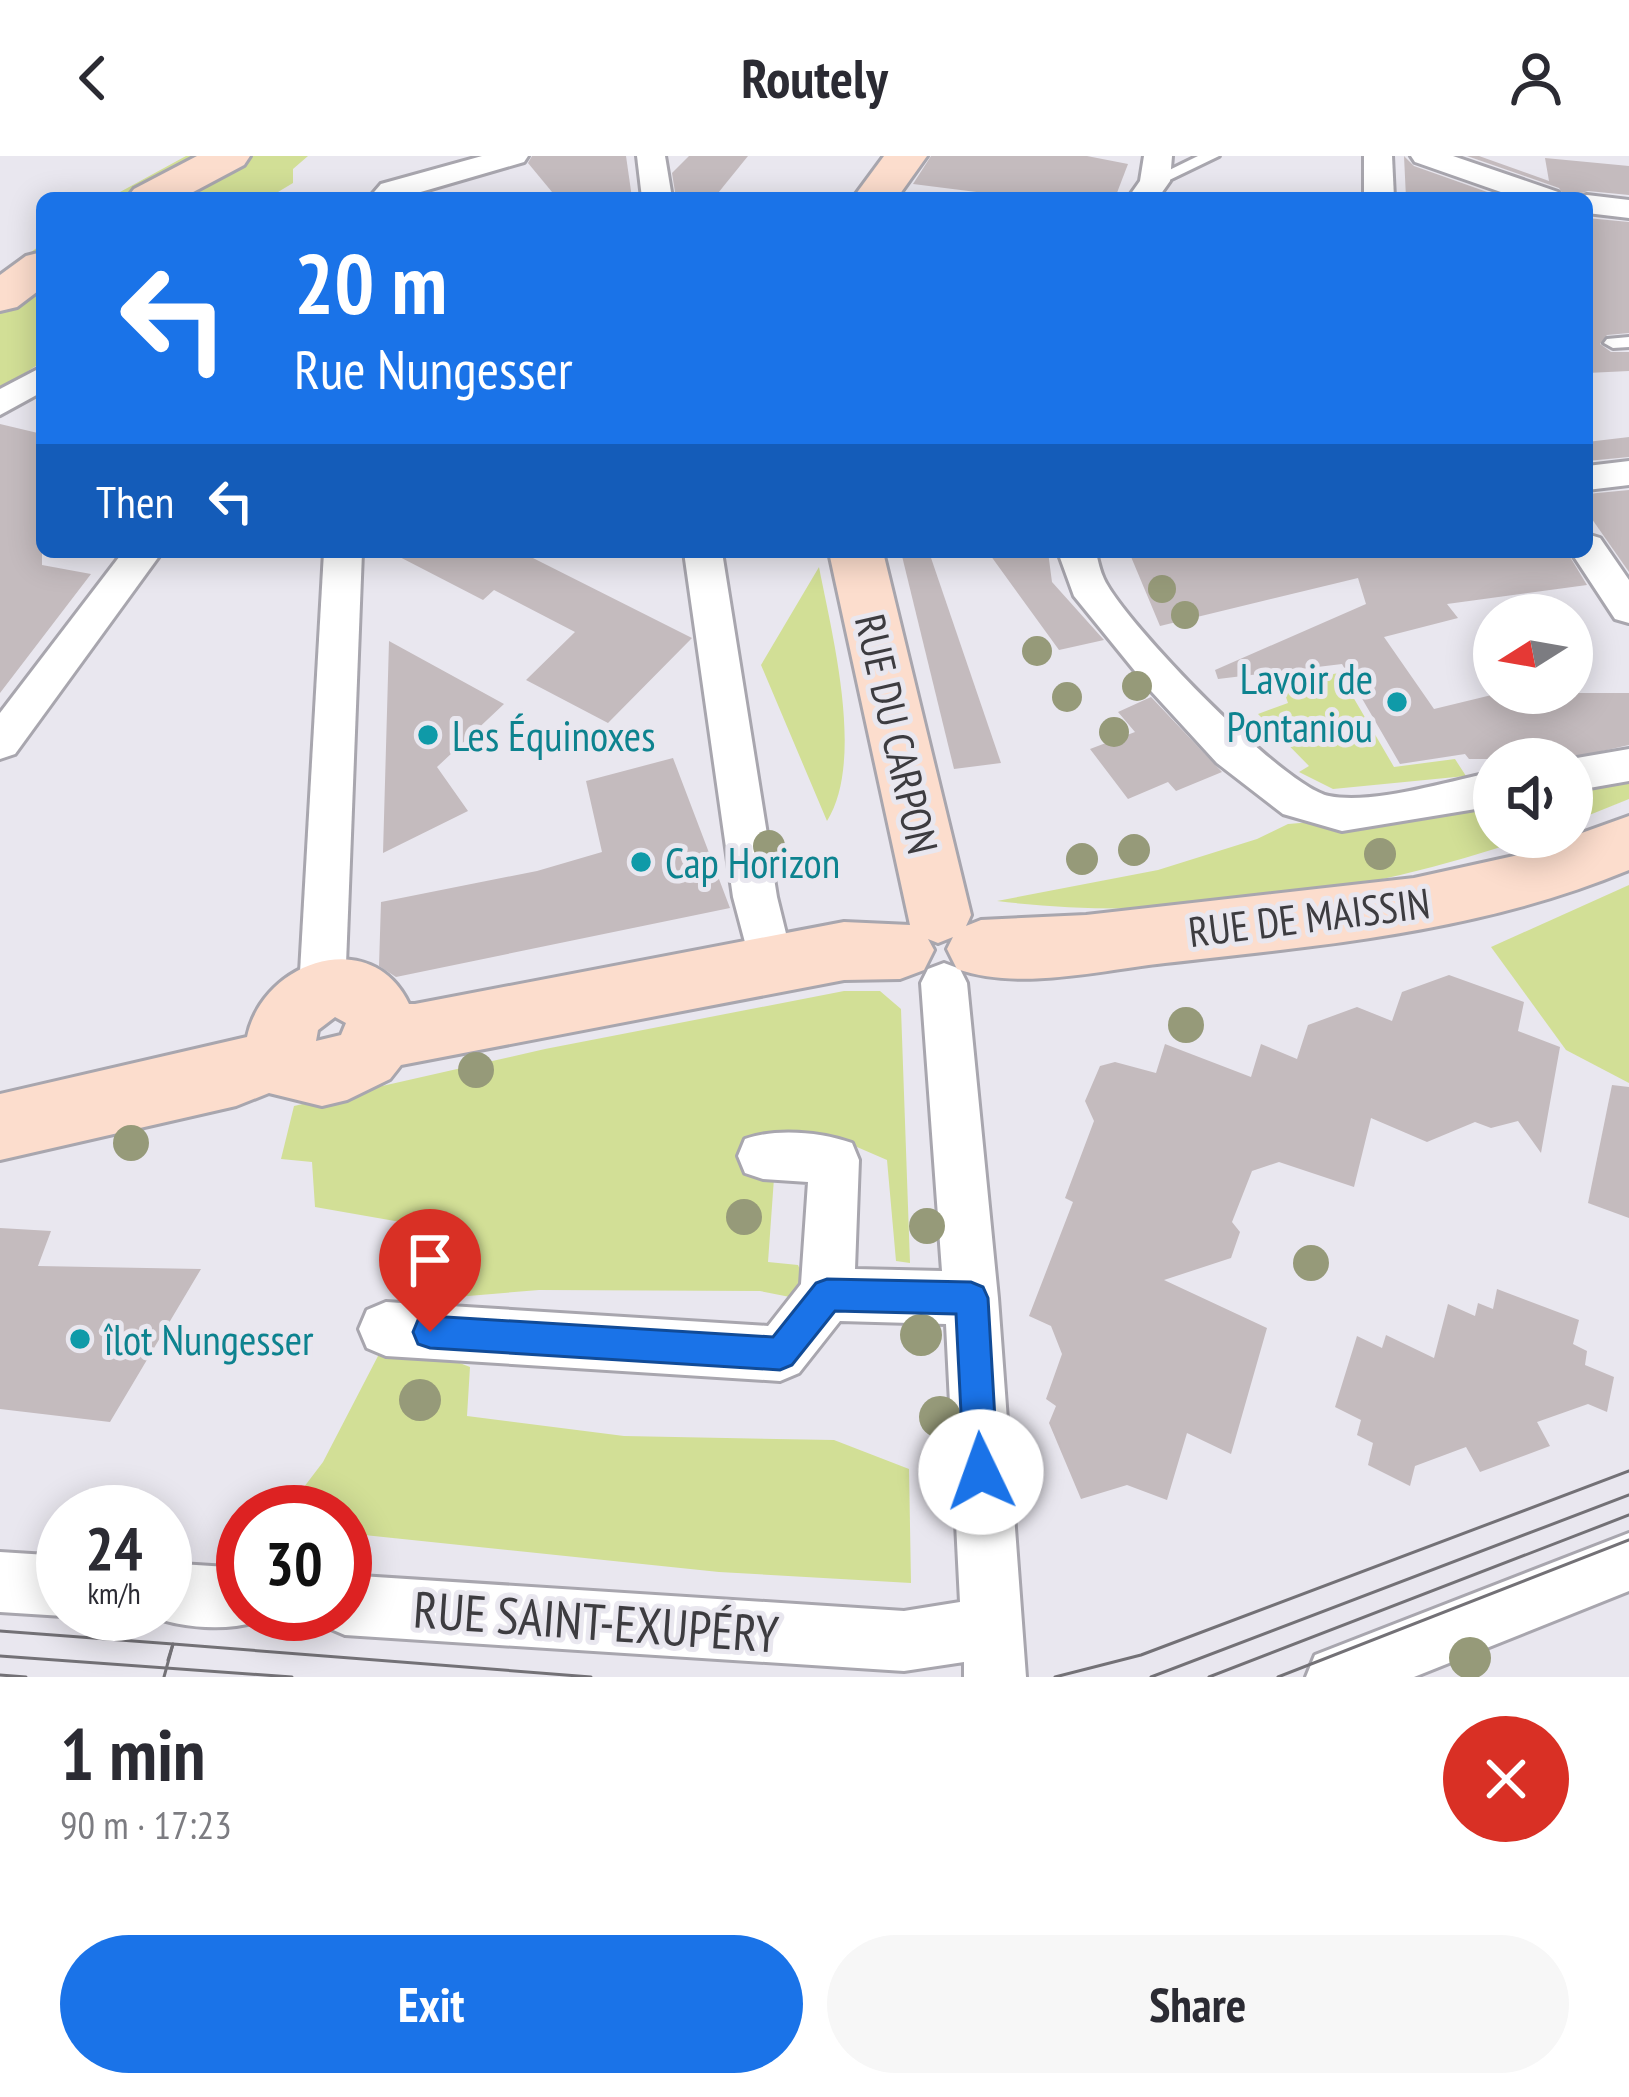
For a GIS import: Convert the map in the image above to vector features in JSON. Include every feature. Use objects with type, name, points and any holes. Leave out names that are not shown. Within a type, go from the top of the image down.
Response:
[{"type":"street","points":[[160,192],[229,156]]},
{"type":"street","points":[[389,192],[514,156]]},
{"type":"street","points":[[651,156],[655,192]]},
{"type":"street","points":[[879,192],[905,156]]},
{"type":"street","points":[[1378,156],[1379,192]]},
{"type":"street","points":[[1425,156],[1529,192]]},
{"type":"street","points":[[1593,205],[1629,209]]},
{"type":"street","points":[[0,297],[36,270]]},
{"type":"street","points":[[1593,477],[1629,473]]},
{"type":"street","points":[[1593,556],[1629,609]]},
{"type":"street","points":[[0,743],[139,558]]},
{"type":"street","points":[[322,990],[343,558]]},
{"type":"street","points":[[704,558],[755,897],[771,966]]},
{"type":"street","name":"RUE DU CARPON","points":[[857,558],[941,949],[971,1298],[992,1652]]},
{"type":"street","points":[[1079,558],[1087,586],[1243,764],[1285,794],[1329,814],[1473,792]]},
{"type":"street","points":[[1593,772],[1629,765]]},
{"type":"street","name":"RUE DE MAISSIN","points":[[380,1034],[415,1034],[844,951],[941,949],[1303,921],[1441,901],[1578,865],[1629,842]]},
{"type":"street","points":[[354,989],[367,996],[381,1019],[380,1034],[363,1061],[330,1076],[292,1070],[281,1056],[284,1021],[293,1008],[322,990],[354,989]]},
{"type":"street","points":[[0,1127],[236,1074],[281,1056]]},
{"type":"street","points":[[386,1329],[780,1354],[827,1294],[834,1160],[763,1156]]},
{"type":"street","points":[[827,1294],[971,1298]]},
{"type":"street","points":[[1336,1677],[1629,1562]]},
{"type":"street","points":[[0,1582],[36,1584]]},
{"type":"street","name":"RUE SAINT-EXUPÉRY","points":[[372,1607],[904,1641],[992,1652]]},
{"type":"lane","points":[[1152,178],[1211,156]]},
{"type":"green space","points":[[186,156],[308,156],[293,169],[293,183],[278,192],[120,192]]},
{"type":"green space","points":[[36,248],[36,366],[0,389],[0,275]]},
{"type":"green space","points":[[819,567],[845,732],[838,795],[827,821],[761,665]]},
{"type":"green space","points":[[1339,673],[1394,767],[1455,759],[1466,776],[1333,789],[1299,772],[1309,766],[1258,714],[1288,703],[1281,683]]},
{"type":"green space","points":[[1629,778],[1629,799],[1593,814],[1593,786]]},
{"type":"green space","points":[[1473,809],[1473,855],[1335,889],[1200,906],[1064,907],[997,901],[1158,870],[1257,839],[1288,824]]},
{"type":"green space","points":[[1629,885],[1629,1083],[1566,1050],[1491,947]]},
{"type":"green space","points":[[844,991],[880,991],[901,1009],[910,1263],[896,1261],[887,1160],[850,1144],[775,1164],[768,1262],[798,1265],[804,1278],[795,1298],[760,1291],[539,1290],[456,1297],[469,1234],[315,1207],[312,1162],[281,1159],[294,1106],[545,1049]]},
{"type":"green space","points":[[418,1347],[470,1367],[467,1416],[624,1436],[834,1440],[909,1469],[911,1583],[719,1572],[372,1536],[372,1485],[306,1485],[323,1462],[378,1356]]},
{"type":"building","points":[[532,156],[626,156],[631,192],[552,192],[528,163]]},
{"type":"building","points":[[689,156],[748,156],[719,192],[675,192],[672,173]]},
{"type":"building","points":[[931,156],[1087,156],[1128,164],[1117,192],[976,192],[913,184]]},
{"type":"building","points":[[1404,156],[1414,166],[1487,192],[1406,192]]},
{"type":"building","points":[[1467,156],[1549,181],[1545,158],[1629,166],[1629,195],[1562,192]]},
{"type":"building","points":[[1593,219],[1629,222],[1629,333],[1607,335],[1600,344],[1611,352],[1629,352],[1629,371],[1593,373]]},
{"type":"building","points":[[0,424],[36,433],[36,558],[42,558],[42,565],[91,574],[0,693]]},
{"type":"building","points":[[1629,437],[1629,457],[1593,460],[1593,441]]},
{"type":"building","points":[[1629,490],[1629,572],[1593,521],[1593,493]]},
{"type":"building","points":[[402,558],[533,558],[692,638],[608,723],[526,680],[575,632],[494,590],[483,600]]},
{"type":"building","points":[[902,558],[931,558],[1001,763],[954,769]]},
{"type":"building","points":[[992,558],[1049,558],[1052,582],[1104,640],[1059,650]]},
{"type":"building","points":[[1132,558],[1571,558],[1587,585],[1521,594],[1473,594],[1473,600],[1447,604],[1458,618],[1384,637],[1434,709],[1473,700],[1473,714],[1593,714],[1593,693],[1629,693],[1629,745],[1593,753],[1593,738],[1473,738],[1473,759],[1465,754],[1400,764],[1342,664],[1218,679],[1215,670],[1366,604],[1358,578],[1160,626]]},
{"type":"building","name":"Les Équinoxes","points":[[389,641],[504,704],[437,767],[468,811],[383,853]]},
{"type":"building","points":[[1151,697],[1222,772],[1176,791],[1168,782],[1128,799],[1090,749],[1135,732],[1118,712]]},
{"type":"building","name":"Cap Horizon","points":[[673,758],[730,908],[396,977],[379,966],[381,902],[537,871],[602,852],[586,781]]},
{"type":"building","points":[[1449,975],[1524,1002],[1518,1031],[1560,1047],[1541,1153],[1518,1121],[1491,1128],[1475,1122],[1427,1142],[1371,1118],[1354,1187],[1279,1162],[1252,1171],[1232,1222],[1240,1232],[1231,1258],[1164,1280],[1267,1328],[1231,1454],[1187,1433],[1167,1500],[1127,1485],[1081,1499],[1049,1423],[1056,1406],[1046,1399],[1062,1354],[1051,1326],[1029,1316],[1073,1202],[1065,1198],[1094,1121],[1085,1101],[1100,1066],[1115,1062],[1156,1073],[1165,1044],[1251,1077],[1261,1044],[1297,1059],[1308,1025],[1357,1007],[1392,1021],[1402,992]]},
{"type":"building","points":[[1612,1085],[1629,1087],[1629,1218],[1588,1203]]},
{"type":"building","name":"îlot Nungesser","points":[[0,1228],[51,1231],[38,1266],[201,1269],[110,1422],[0,1409]]},
{"type":"building","points":[[1497,1289],[1579,1320],[1573,1344],[1587,1351],[1585,1365],[1614,1377],[1607,1412],[1588,1404],[1537,1422],[1550,1446],[1480,1472],[1466,1447],[1415,1466],[1410,1486],[1368,1465],[1373,1443],[1357,1435],[1361,1420],[1335,1407],[1357,1336],[1382,1348],[1386,1335],[1434,1358],[1448,1304],[1475,1316],[1478,1303],[1493,1309]]},
{"type":"tram line","points":[[1055,1677],[1141,1655],[1629,1471]]},
{"type":"tram line","points":[[1151,1677],[1629,1495]]},
{"type":"tram line","points":[[1209,1677],[1629,1515]]},
{"type":"tram line","points":[[1278,1677],[1629,1540]]},
{"type":"tram line","points":[[0,1631],[173,1644]]},
{"type":"tram line","points":[[166,1668],[173,1644]]},
{"type":"tram line","points":[[168,1660],[173,1644]]},
{"type":"tram line","points":[[173,1644],[591,1677]]},
{"type":"tram line","points":[[0,1656],[166,1668]]},
{"type":"tram line","points":[[164,1677],[166,1668]]},
{"type":"tram line","points":[[166,1668],[292,1677]]},
{"type":"tram line","points":[[0,1675],[26,1677]]},
{"type":"place","name":"Lavoir de Pontaniou","points":[[1397,702]]},
{"type":"place","name":"Les Équinoxes","points":[[428,735]]},
{"type":"place","name":"Cap Horizon","points":[[641,862]]},
{"type":"place","name":"îlot Nungesser","points":[[80,1339]]},
{"type":"route","points":[[430,1332],[780,1354],[827,1294],[971,1298],[981,1472]]}]
